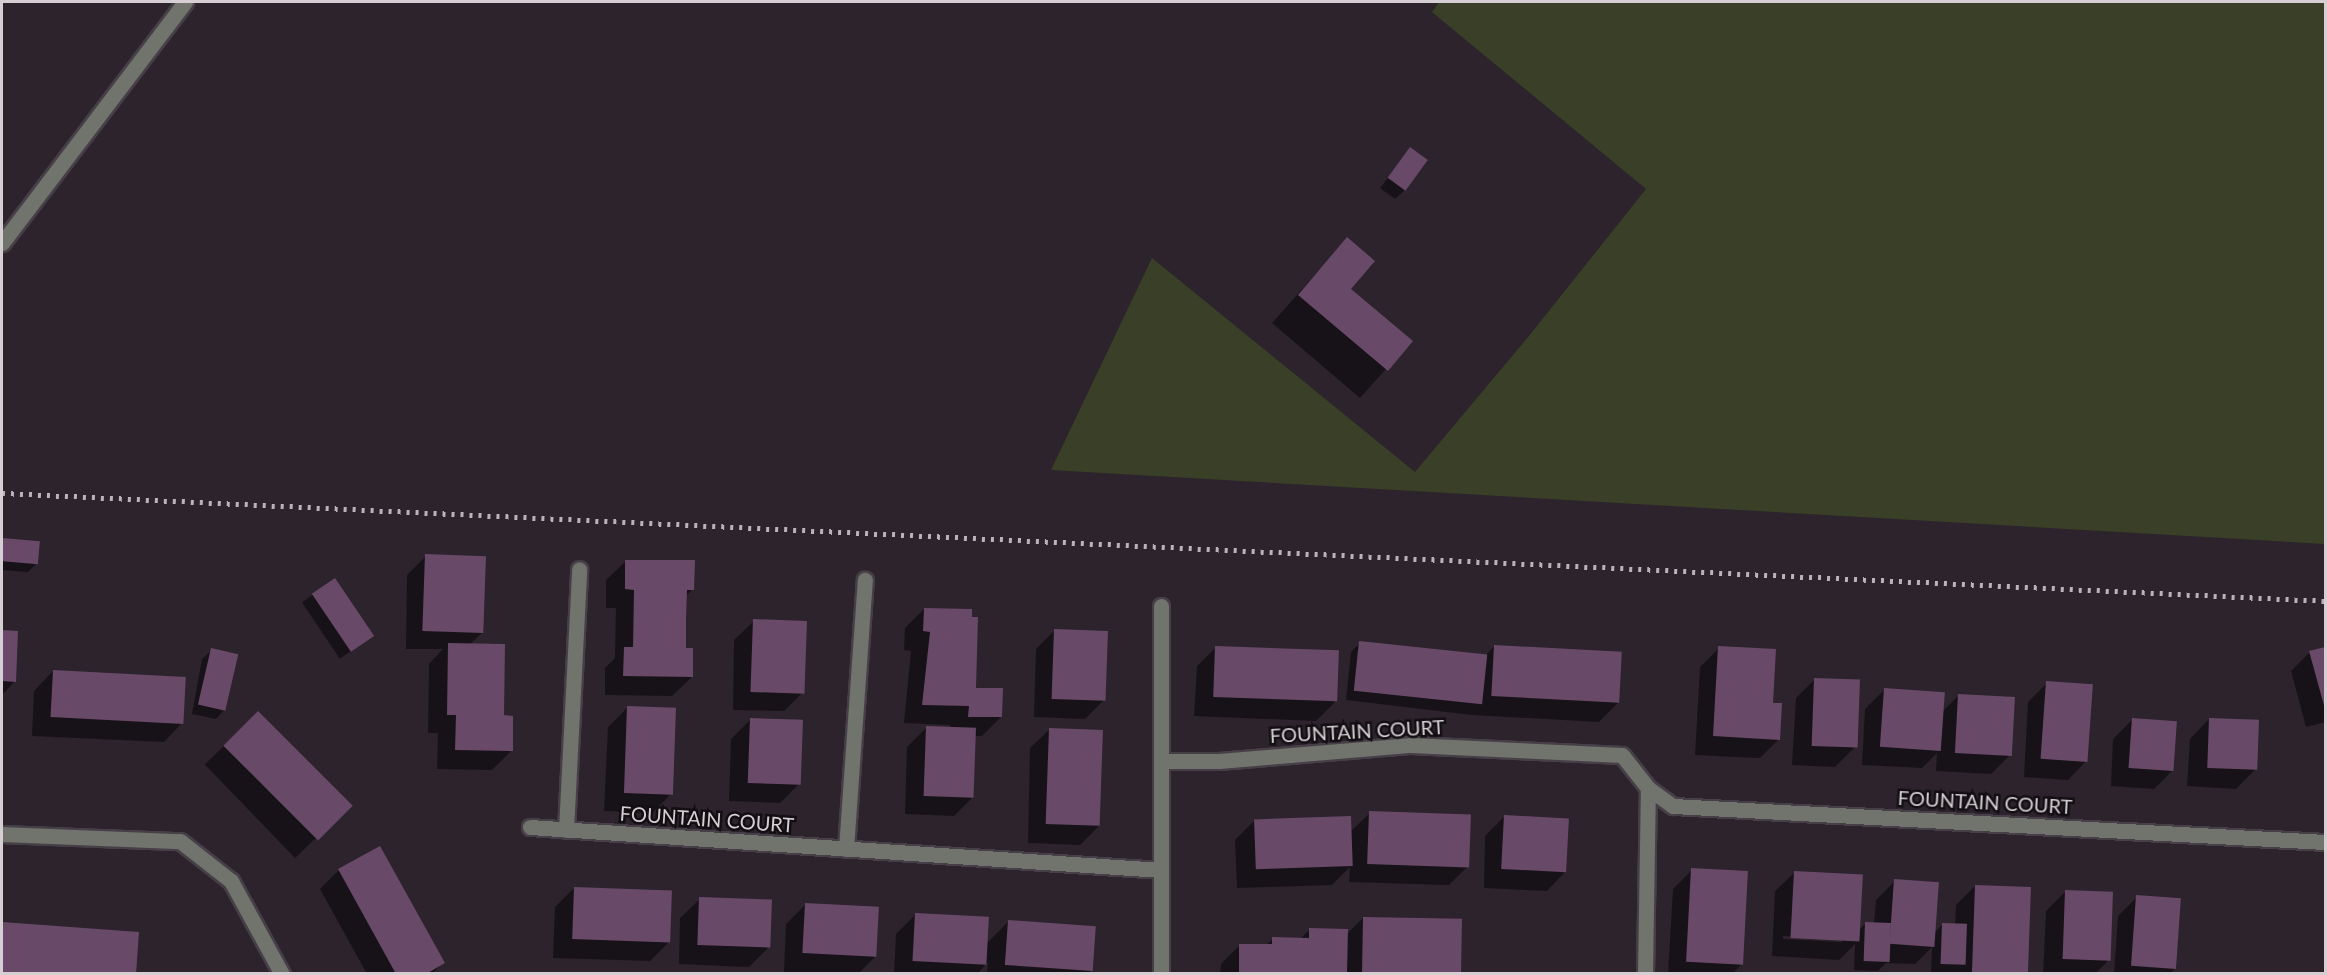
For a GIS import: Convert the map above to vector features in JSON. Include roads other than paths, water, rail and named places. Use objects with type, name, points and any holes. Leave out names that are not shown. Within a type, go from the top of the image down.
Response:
[{"type":"street","points":[[2,243],[186,2]]},
{"type":"street","points":[[566,830],[579,569]]},
{"type":"street","points":[[846,849],[865,580]]},
{"type":"street","points":[[1161,606],[1161,974]]},
{"type":"street","name":"FOUNTAIN COURT","points":[[1161,760],[1219,760],[1411,745],[1622,755],[1648,788],[1673,806],[2325,842]]},
{"type":"street","points":[[1645,974],[1648,788]]},
{"type":"street","name":"FOUNTAIN COURT","points":[[530,827],[1161,870]]},
{"type":"street","points":[[2,834],[180,841],[231,881],[282,974]]},
{"type":"railway","points":[[2,493],[2326,601]]}]
